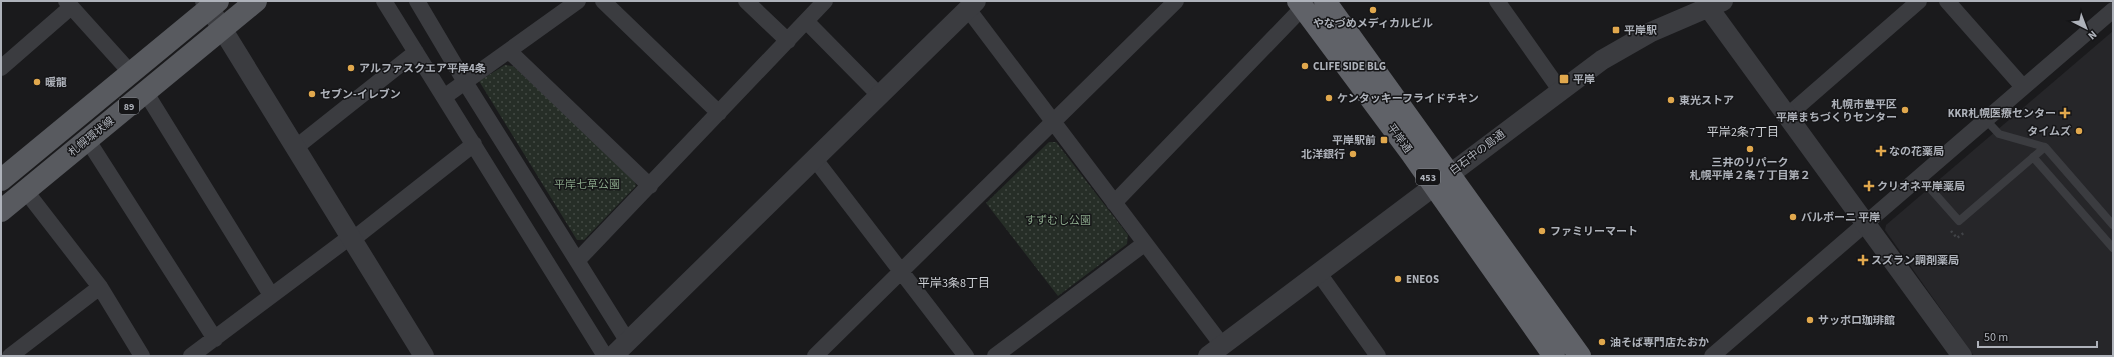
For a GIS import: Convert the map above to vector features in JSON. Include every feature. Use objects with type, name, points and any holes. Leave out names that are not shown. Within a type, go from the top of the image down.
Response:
[{"type":"highway","name":"平岸通","points":[[1325,1],[1554,356]]},
{"type":"highway","name":"平岸通","points":[[1304,4],[1580,356]]},
{"type":"main road","name":"札幌環状線","points":[[1,211],[256,1]]},
{"type":"main road","name":"札幌環状線","points":[[3,174],[131,73],[211,3]]},
{"type":"street","points":[[384,1],[605,356]]},
{"type":"street","points":[[417,1],[465,82],[632,349]]},
{"type":"street","points":[[444,97],[578,1]]},
{"type":"street","points":[[604,1],[719,113]]},
{"type":"street","points":[[746,1],[788,41]]},
{"type":"street","points":[[577,261],[825,1]]},
{"type":"street","points":[[815,356],[1176,1]]},
{"type":"street","points":[[1497,1],[1560,90]]},
{"type":"street","points":[[1787,116],[1919,1]]},
{"type":"street","points":[[1947,1],[2023,87]]},
{"type":"street","points":[[211,3],[222,29],[424,356]]},
{"type":"street","points":[[1,68],[68,4],[131,73]]},
{"type":"street","points":[[1114,203],[1304,4]]},
{"type":"street","points":[[1715,4],[1787,116],[1962,356]]},
{"type":"street","name":"白石中の島通","points":[[1215,351],[1560,90],[1614,53],[1651,32],[1715,4]]},
{"type":"street","points":[[613,356],[632,349],[814,158],[972,5],[1053,122],[1144,244],[1215,351]]},
{"type":"street","points":[[1712,356],[2113,10]]},
{"type":"street","points":[[806,21],[879,95]]},
{"type":"street","points":[[508,51],[650,186]]},
{"type":"street","points":[[295,148],[416,52]]},
{"type":"street","points":[[146,93],[271,295]]},
{"type":"street","points":[[87,139],[214,339]]},
{"type":"street","points":[[192,356],[271,295],[351,238],[474,144]]},
{"type":"street","points":[[814,158],[900,272],[966,356]]},
{"type":"street","points":[[25,190],[100,287],[142,356]]},
{"type":"street","points":[[995,356],[1144,244]]},
{"type":"street","points":[[1318,272],[1374,354]]},
{"type":"street","points":[[10,356],[100,287]]},
{"type":"lane","points":[[1986,120],[1999,134],[2045,147],[2113,225]]},
{"type":"lane","points":[[1920,177],[1959,221],[2045,147]]},
{"type":"lane","points":[[2033,157],[2113,248]]},
{"type":"shaded area","name":"KKR札幌医療センター","points":[[2113,31],[2113,356],[1974,356],[1885,230],[1886,225]]},
{"type":"green space","name":"平岸七草公園","points":[[505,65],[513,66],[634,179],[636,186],[584,240],[577,240],[479,81]]},
{"type":"green space","name":"すずむし公園","points":[[1049,142],[1056,142],[1128,235],[1127,244],[1058,296],[986,203]]},
{"type":"place","name":"やなづめメディカルビル","points":[[1373,10]]},
{"type":"place","name":"平岸駅","points":[[1616,30]]},
{"type":"place","name":"CLIFE SIDE BLG","points":[[1305,66]]},
{"type":"place","name":"アルファスクエア平岸4条","points":[[351,68]]},
{"type":"place","name":"平岸","points":[[1564,79]]},
{"type":"place","name":"暖龍","points":[[37,82]]},
{"type":"place","name":"セブン-イレブン","points":[[312,94]]},
{"type":"place","name":"ケンタッキーフライドチキン","points":[[1329,98]]},
{"type":"place","name":"東光ストア","points":[[1671,100]]},
{"type":"place","name":"札幌市豊平区 平岸まちづくりセンター","points":[[1905,110]]},
{"type":"place","name":"KKR札幌医療センター","points":[[2065,113]]},
{"type":"place","name":"タイムズ","points":[[2079,131]]},
{"type":"place","name":"平岸駅前","points":[[1384,140]]},
{"type":"place","name":"三井のリパーク 札幌平岸２条７丁目第２","points":[[1750,149]]},
{"type":"place","name":"なの花薬局","points":[[1881,151]]},
{"type":"place","name":"北洋銀行","points":[[1353,154]]},
{"type":"place","name":"クリオネ平岸薬局","points":[[1869,186]]},
{"type":"place","name":"バルボーニ 平岸","points":[[1793,217]]},
{"type":"place","name":"ファミリーマート","points":[[1542,231]]},
{"type":"place","name":"スズラン調剤薬局","points":[[1863,260]]},
{"type":"place","name":"ENEOS","points":[[1398,279]]},
{"type":"place","name":"サッポロ珈琲館","points":[[1810,320]]},
{"type":"place","name":"油そば専門店たおか","points":[[1602,342]]},
{"type":"district","name":"平岸2条7丁目","points":[[1743,132]]},
{"type":"district","name":"平岸3条8丁目","points":[[954,283]]}]
